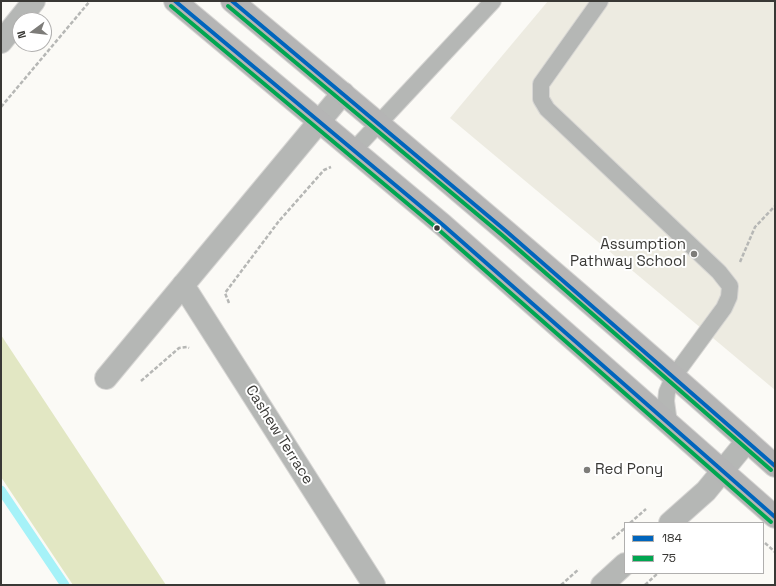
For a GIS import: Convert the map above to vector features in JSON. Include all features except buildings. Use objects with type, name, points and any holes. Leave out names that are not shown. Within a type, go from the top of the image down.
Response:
[{"type":"street","points":[[1,42],[34,1]]},
{"type":"street","points":[[176,1],[353,151],[444,225],[775,516]]},
{"type":"street","points":[[232,1],[343,93],[674,376],[775,466]]},
{"type":"street","points":[[106,378],[343,93]]},
{"type":"street","name":"Cashew Terrace","points":[[183,285],[374,585]]},
{"type":"street","points":[[671,522],[706,491],[747,441]]},
{"type":"street","points":[[602,585],[624,565]]},
{"type":"lane","points":[[353,151],[493,1]]},
{"type":"lane","points":[[600,1],[547,74],[541,84],[541,99],[547,109],[719,272],[730,286],[729,296],[724,308],[674,376],[667,392],[666,401],[669,424]]},
{"type":"path","points":[[1,107],[90,1]]},
{"type":"path","points":[[231,309],[225,293],[279,221],[324,170],[333,166]]},
{"type":"path","points":[[730,286],[755,227],[775,206]]},
{"type":"path","points":[[140,382],[179,348],[187,346],[192,350]]},
{"type":"path","points":[[764,542],[775,552]]},
{"type":"path","points":[[645,585],[657,574]]},
{"type":"shaded area","name":"Assumption Pathway School","points":[[548,1],[775,1],[775,390],[450,118]]},
{"type":"green space","points":[[1,335],[166,585],[73,585],[1,477]]},
{"type":"waterway","points":[[1,490],[65,585]]},
{"type":"transit line","name":"184","points":[[175,1],[443,225],[775,517]]},
{"type":"transit line","name":"184","points":[[232,1],[506,231],[775,466]]},
{"type":"transit line","name":"75","points":[[171,6],[439,230],[771,522]]},
{"type":"transit line","name":"75","points":[[228,6],[502,235],[771,470]]},
{"type":"place","name":"Assumption Pathway School","points":[[694,254]]},
{"type":"place","name":"Red Pony","points":[[587,470]]}]
